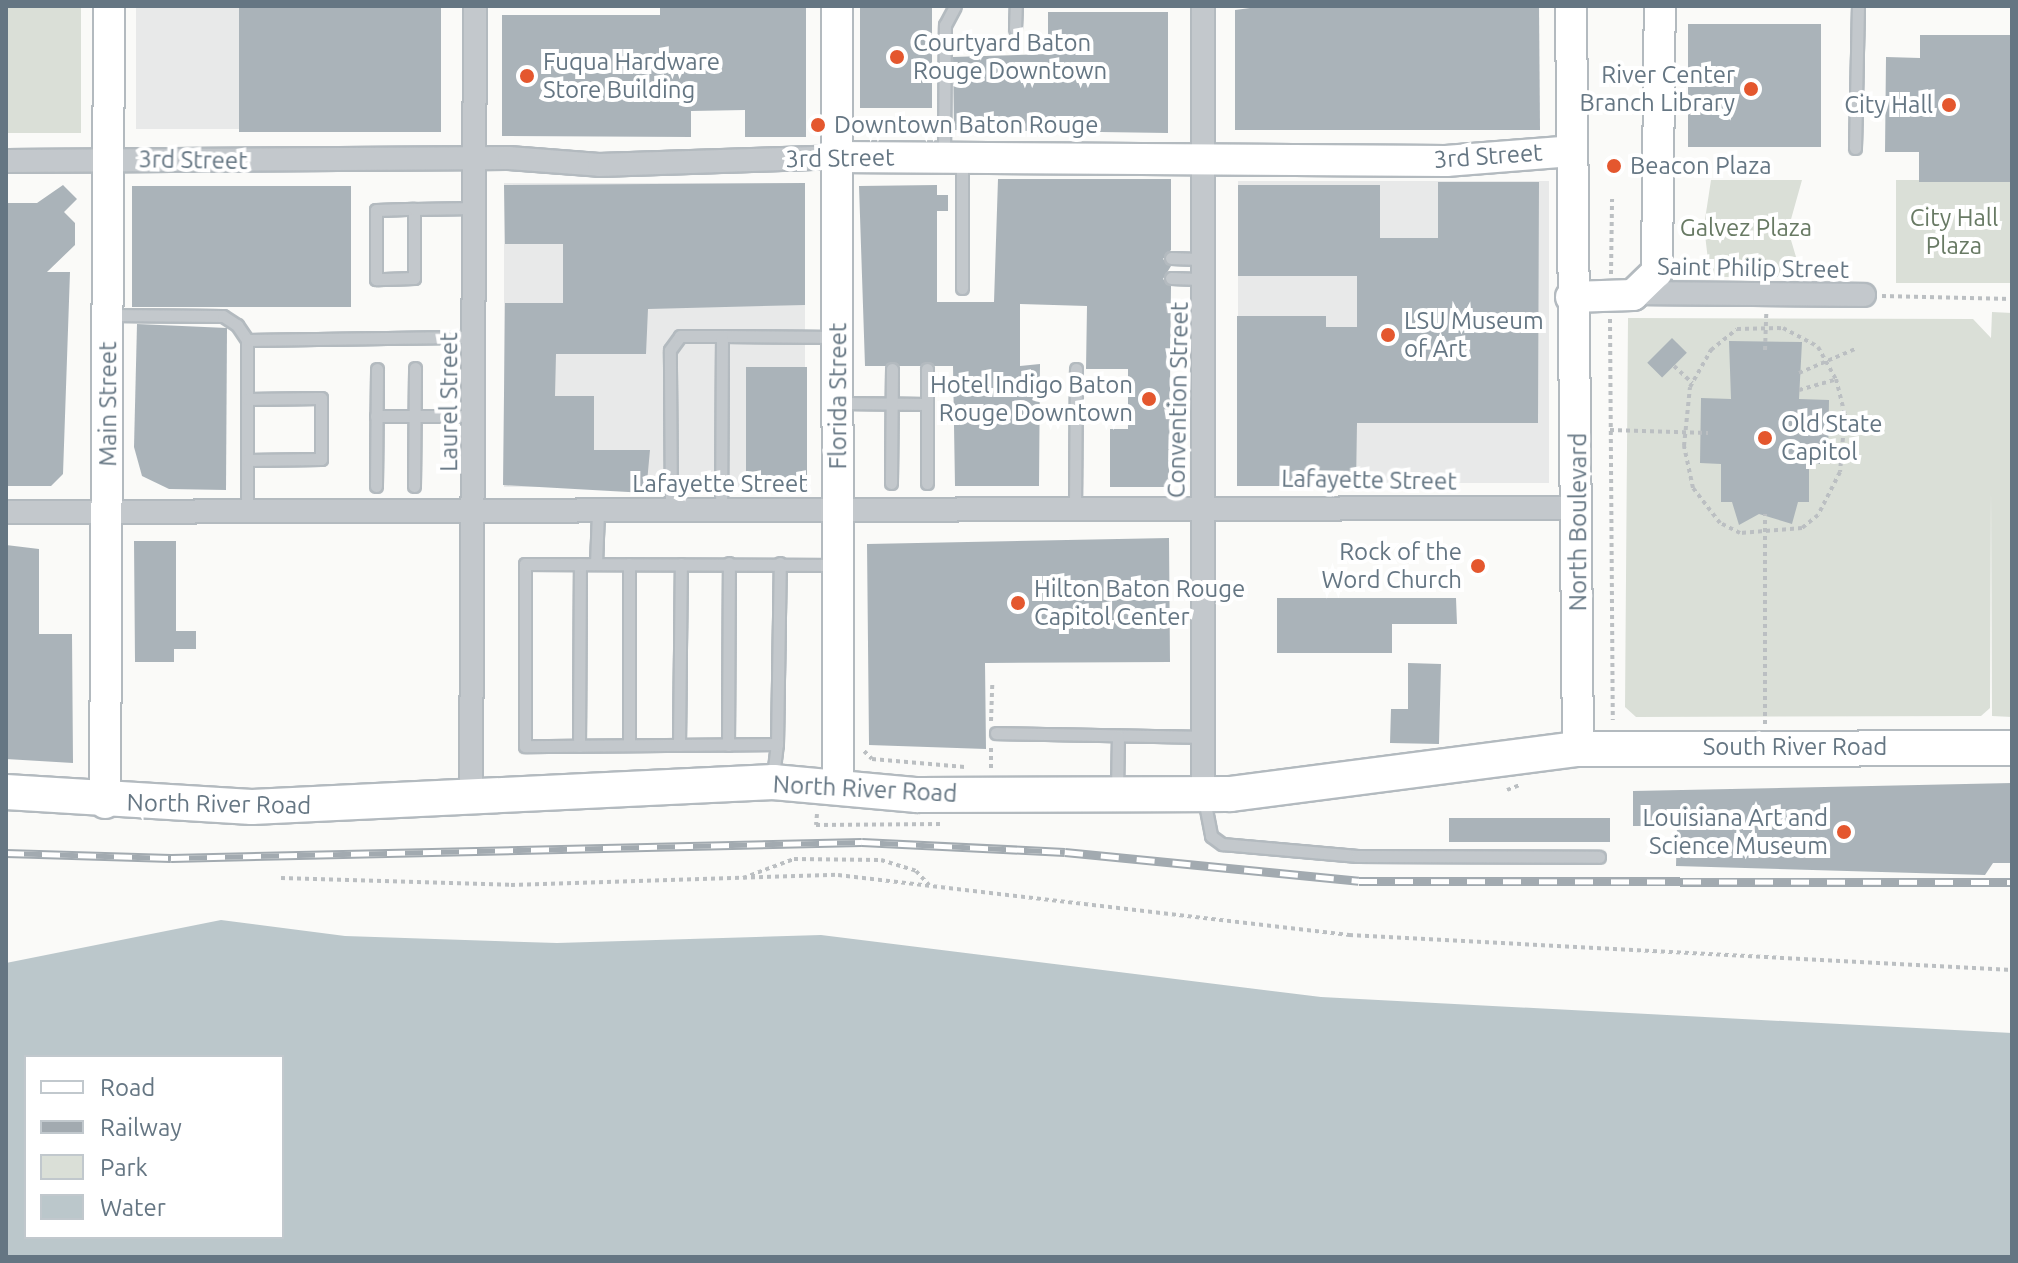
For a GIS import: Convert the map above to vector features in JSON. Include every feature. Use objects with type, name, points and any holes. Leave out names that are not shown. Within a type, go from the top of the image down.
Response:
[{"type":"main road","name":"South River Road","points":[[1578,749],[2012,748]]},
{"type":"main road","name":"North River Road","points":[[6,792],[105,803],[252,807],[471,799],[773,782],[966,795],[1203,794],[1298,790],[1472,758],[1578,749]]},
{"type":"street","name":"Main Street","points":[[105,803],[109,6]]},
{"type":"street","name":"Laurel Street","points":[[471,799],[476,416],[475,6]]},
{"type":"street","name":"Florida Street","points":[[837,6],[838,787]]},
{"type":"street","name":"Convention Street","points":[[1203,6],[1202,159],[1206,269],[1203,794]]},
{"type":"street","name":"North Boulevard","points":[[1571,6],[1571,297],[1578,342],[1578,749]]},
{"type":"street","points":[[1571,297],[1641,293],[1653,281],[1658,250],[1660,6]]},
{"type":"street","name":"3rd Street","points":[[6,161],[476,159],[599,165],[836,157],[1446,161],[1572,151]]},
{"type":"street","name":"Saint Philip Street","points":[[1641,293],[1864,295]]},
{"type":"street","name":"Lafayette Street","points":[[6,512],[1203,506],[1579,508]]},
{"type":"lane","points":[[955,6],[945,25],[962,288]]},
{"type":"lane","points":[[1015,29],[1016,6]]},
{"type":"lane","points":[[1855,148],[1858,6]]},
{"type":"lane","points":[[414,209],[414,278],[376,279],[376,210],[414,209],[476,208]]},
{"type":"lane","points":[[1171,258],[1206,269]]},
{"type":"lane","points":[[1171,278],[1206,269]]},
{"type":"lane","points":[[108,315],[223,316],[247,340],[247,511]]},
{"type":"lane","points":[[247,340],[476,336]]},
{"type":"lane","points":[[671,511],[670,345],[680,336],[838,337]]},
{"type":"lane","points":[[721,510],[722,336]]},
{"type":"lane","points":[[414,486],[415,368]]},
{"type":"lane","points":[[376,486],[377,369]]},
{"type":"lane","points":[[891,483],[892,369]]},
{"type":"lane","points":[[927,369],[927,483]]},
{"type":"lane","points":[[1075,509],[1076,369]]},
{"type":"lane","points":[[247,399],[321,398],[321,459],[247,460]]},
{"type":"lane","points":[[838,403],[927,404]]},
{"type":"lane","points":[[376,416],[476,416]]},
{"type":"lane","points":[[596,564],[598,511]]},
{"type":"lane","points":[[728,745],[729,563]]},
{"type":"lane","points":[[773,782],[777,744],[780,563]]},
{"type":"lane","points":[[777,744],[525,746],[525,564],[838,565]]},
{"type":"lane","points":[[579,746],[580,564]]},
{"type":"lane","points":[[629,564],[629,745]]},
{"type":"lane","points":[[679,745],[681,564]]},
{"type":"lane","points":[[996,733],[1203,737]]},
{"type":"lane","points":[[1117,793],[1118,736]]},
{"type":"lane","points":[[1203,794],[1211,836],[1222,844],[1331,856],[1599,857]]},
{"type":"path","points":[[1611,276],[1612,199]]},
{"type":"path","points":[[1765,350],[1766,294]]},
{"type":"path","points":[[1864,295],[2012,299]]},
{"type":"path","points":[[1610,318],[1610,714],[1622,720]]},
{"type":"path","points":[[1766,326],[1801,335],[1827,361],[1836,379],[1845,432],[1840,472],[1818,515],[1802,528],[1765,535],[1720,523],[1700,502],[1685,432],[1692,383],[1723,339],[1766,326]]},
{"type":"path","points":[[1799,373],[1855,349]]},
{"type":"path","points":[[1674,366],[1692,383]]},
{"type":"path","points":[[1799,390],[1836,379]]},
{"type":"path","points":[[1610,430],[1708,433]]},
{"type":"path","points":[[1822,433],[1845,432]]},
{"type":"path","points":[[1765,514],[1765,747]]},
{"type":"path","points":[[863,748],[872,759],[965,762],[966,795]]},
{"type":"path","points":[[817,814],[816,825],[859,821],[944,823]]},
{"type":"path","points":[[741,879],[794,859],[881,860],[916,871],[929,885]]},
{"type":"path","points":[[281,878],[511,885],[838,875],[1349,935],[2012,970]]},
{"type":"shaded area","points":[[136,6],[441,6],[441,129],[136,129]]},
{"type":"shaded area","points":[[1238,181],[1549,181],[1549,483],[1238,483]]},
{"type":"shaded area","points":[[504,183],[805,183],[805,487],[504,487]]},
{"type":"green space","points":[[6,6],[81,6],[81,133],[6,133]]},
{"type":"green space","name":"Galvez Plaza","points":[[1711,180],[1802,180],[1788,230],[1802,277],[1710,277],[1704,226]]},
{"type":"green space","name":"City Hall Plaza","points":[[1896,180],[2012,180],[2012,283],[1896,283]]},
{"type":"green space","points":[[1992,312],[2012,313],[2012,717],[1992,716],[1991,490],[1990,708],[1981,716],[1636,717],[1625,707],[1628,318],[1973,319],[1991,338]]},
{"type":"water","points":[[221,920],[345,936],[557,943],[821,935],[1321,997],[2012,1033],[2012,1257],[6,1257],[6,963]]},
{"type":"building","points":[[239,6],[441,6],[441,132],[239,132]]},
{"type":"building","points":[[660,6],[806,6],[806,137],[745,137],[745,110],[691,111],[691,137],[502,136],[502,15],[660,15]]},
{"type":"building","name":"Courtyard Baton Rouge Downtown","points":[[860,6],[932,6],[932,108],[860,108]]},
{"type":"building","points":[[1265,6],[1539,6],[1540,130],[1235,130],[1235,10]]},
{"type":"building","points":[[1048,12],[1168,12],[1168,133],[954,130],[953,57],[1048,54]]},
{"type":"building","points":[[1688,24],[1821,24],[1821,147],[1688,147]]},
{"type":"building","name":"City Hall","points":[[1920,35],[2012,35],[2012,182],[1919,182],[1919,152],[1885,152],[1886,57],[1920,58]]},
{"type":"building","points":[[998,179],[1171,179],[1171,250],[1163,259],[1171,266],[1163,279],[1171,286],[1169,487],[1110,487],[1110,429],[1128,429],[1128,369],[1086,369],[1087,306],[1020,304],[1020,366],[1040,364],[1039,486],[955,486],[953,366],[865,366],[859,186],[937,185],[937,195],[948,195],[948,211],[937,211],[937,302],[994,302]]},
{"type":"building","points":[[1438,182],[1539,182],[1538,423],[1357,423],[1356,486],[1237,486],[1237,316],[1326,316],[1326,327],[1357,327],[1357,276],[1238,276],[1238,185],[1380,185],[1380,238],[1438,238]]},
{"type":"building","points":[[805,183],[805,305],[648,309],[646,354],[556,354],[555,396],[594,396],[594,450],[650,450],[646,493],[503,485],[505,303],[563,303],[563,244],[505,244],[504,185]]},
{"type":"building","points":[[63,185],[77,199],[64,212],[75,223],[75,245],[47,272],[70,272],[63,474],[51,486],[6,486],[6,203],[37,203]]},
{"type":"building","points":[[132,186],[351,186],[351,307],[132,307]]},
{"type":"building","points":[[137,324],[227,328],[226,490],[169,489],[142,476],[134,447]]},
{"type":"building","points":[[1672,338],[1687,353],[1662,378],[1647,363]]},
{"type":"building","name":"Old State Capitol","points":[[1729,341],[1802,342],[1799,399],[1829,400],[1828,464],[1809,464],[1809,502],[1798,502],[1792,524],[1759,514],[1739,525],[1732,502],[1721,502],[1721,464],[1700,463],[1701,398],[1731,399]]},
{"type":"building","points":[[746,367],[807,367],[807,487],[746,487]]},
{"type":"building","name":"Hilton Baton Rouge Capitol Center","points":[[1169,538],[1170,662],[985,663],[986,749],[869,745],[867,544]]},
{"type":"building","points":[[134,541],[176,541],[176,631],[196,631],[196,649],[174,649],[174,662],[135,662]]},
{"type":"building","points":[[6,545],[39,549],[39,634],[72,634],[73,763],[6,759]]},
{"type":"building","points":[[1277,598],[1456,598],[1457,624],[1392,624],[1392,653],[1277,653]]},
{"type":"building","points":[[1408,663],[1441,664],[1439,744],[1390,743],[1391,709],[1408,709]]},
{"type":"building","name":"Louisiana Art and Science Museum","points":[[2012,783],[2012,863],[1993,863],[1985,875],[1676,866],[1677,826],[1633,826],[1633,791]]},
{"type":"building","points":[[1449,818],[1610,818],[1610,842],[1449,842]]},
{"type":"railway","points":[[6,853],[171,858],[862,842],[1065,852],[1359,881],[2012,882]]},
{"type":"place","name":"Courtyard Baton Rouge Downtown","points":[[897,57]]},
{"type":"place","name":"Fuqua Hardware Store Building","points":[[527,76]]},
{"type":"place","name":"River Center Branch Library","points":[[1751,89]]},
{"type":"place","name":"City Hall","points":[[1949,105]]},
{"type":"place","name":"Downtown Baton Rouge","points":[[818,125]]},
{"type":"place","name":"Beacon Plaza","points":[[1614,166]]},
{"type":"place","name":"LSU Museum of Art","points":[[1388,335]]},
{"type":"place","name":"Hotel Indigo Baton Rouge Downtown","points":[[1149,399]]},
{"type":"place","name":"Old State Capitol","points":[[1765,438]]},
{"type":"place","name":"Rock of the Word Church","points":[[1478,566]]},
{"type":"place","name":"Hilton Baton Rouge Capitol Center","points":[[1018,603]]},
{"type":"place","name":"Louisiana Art and Science Museum","points":[[1844,832]]}]
